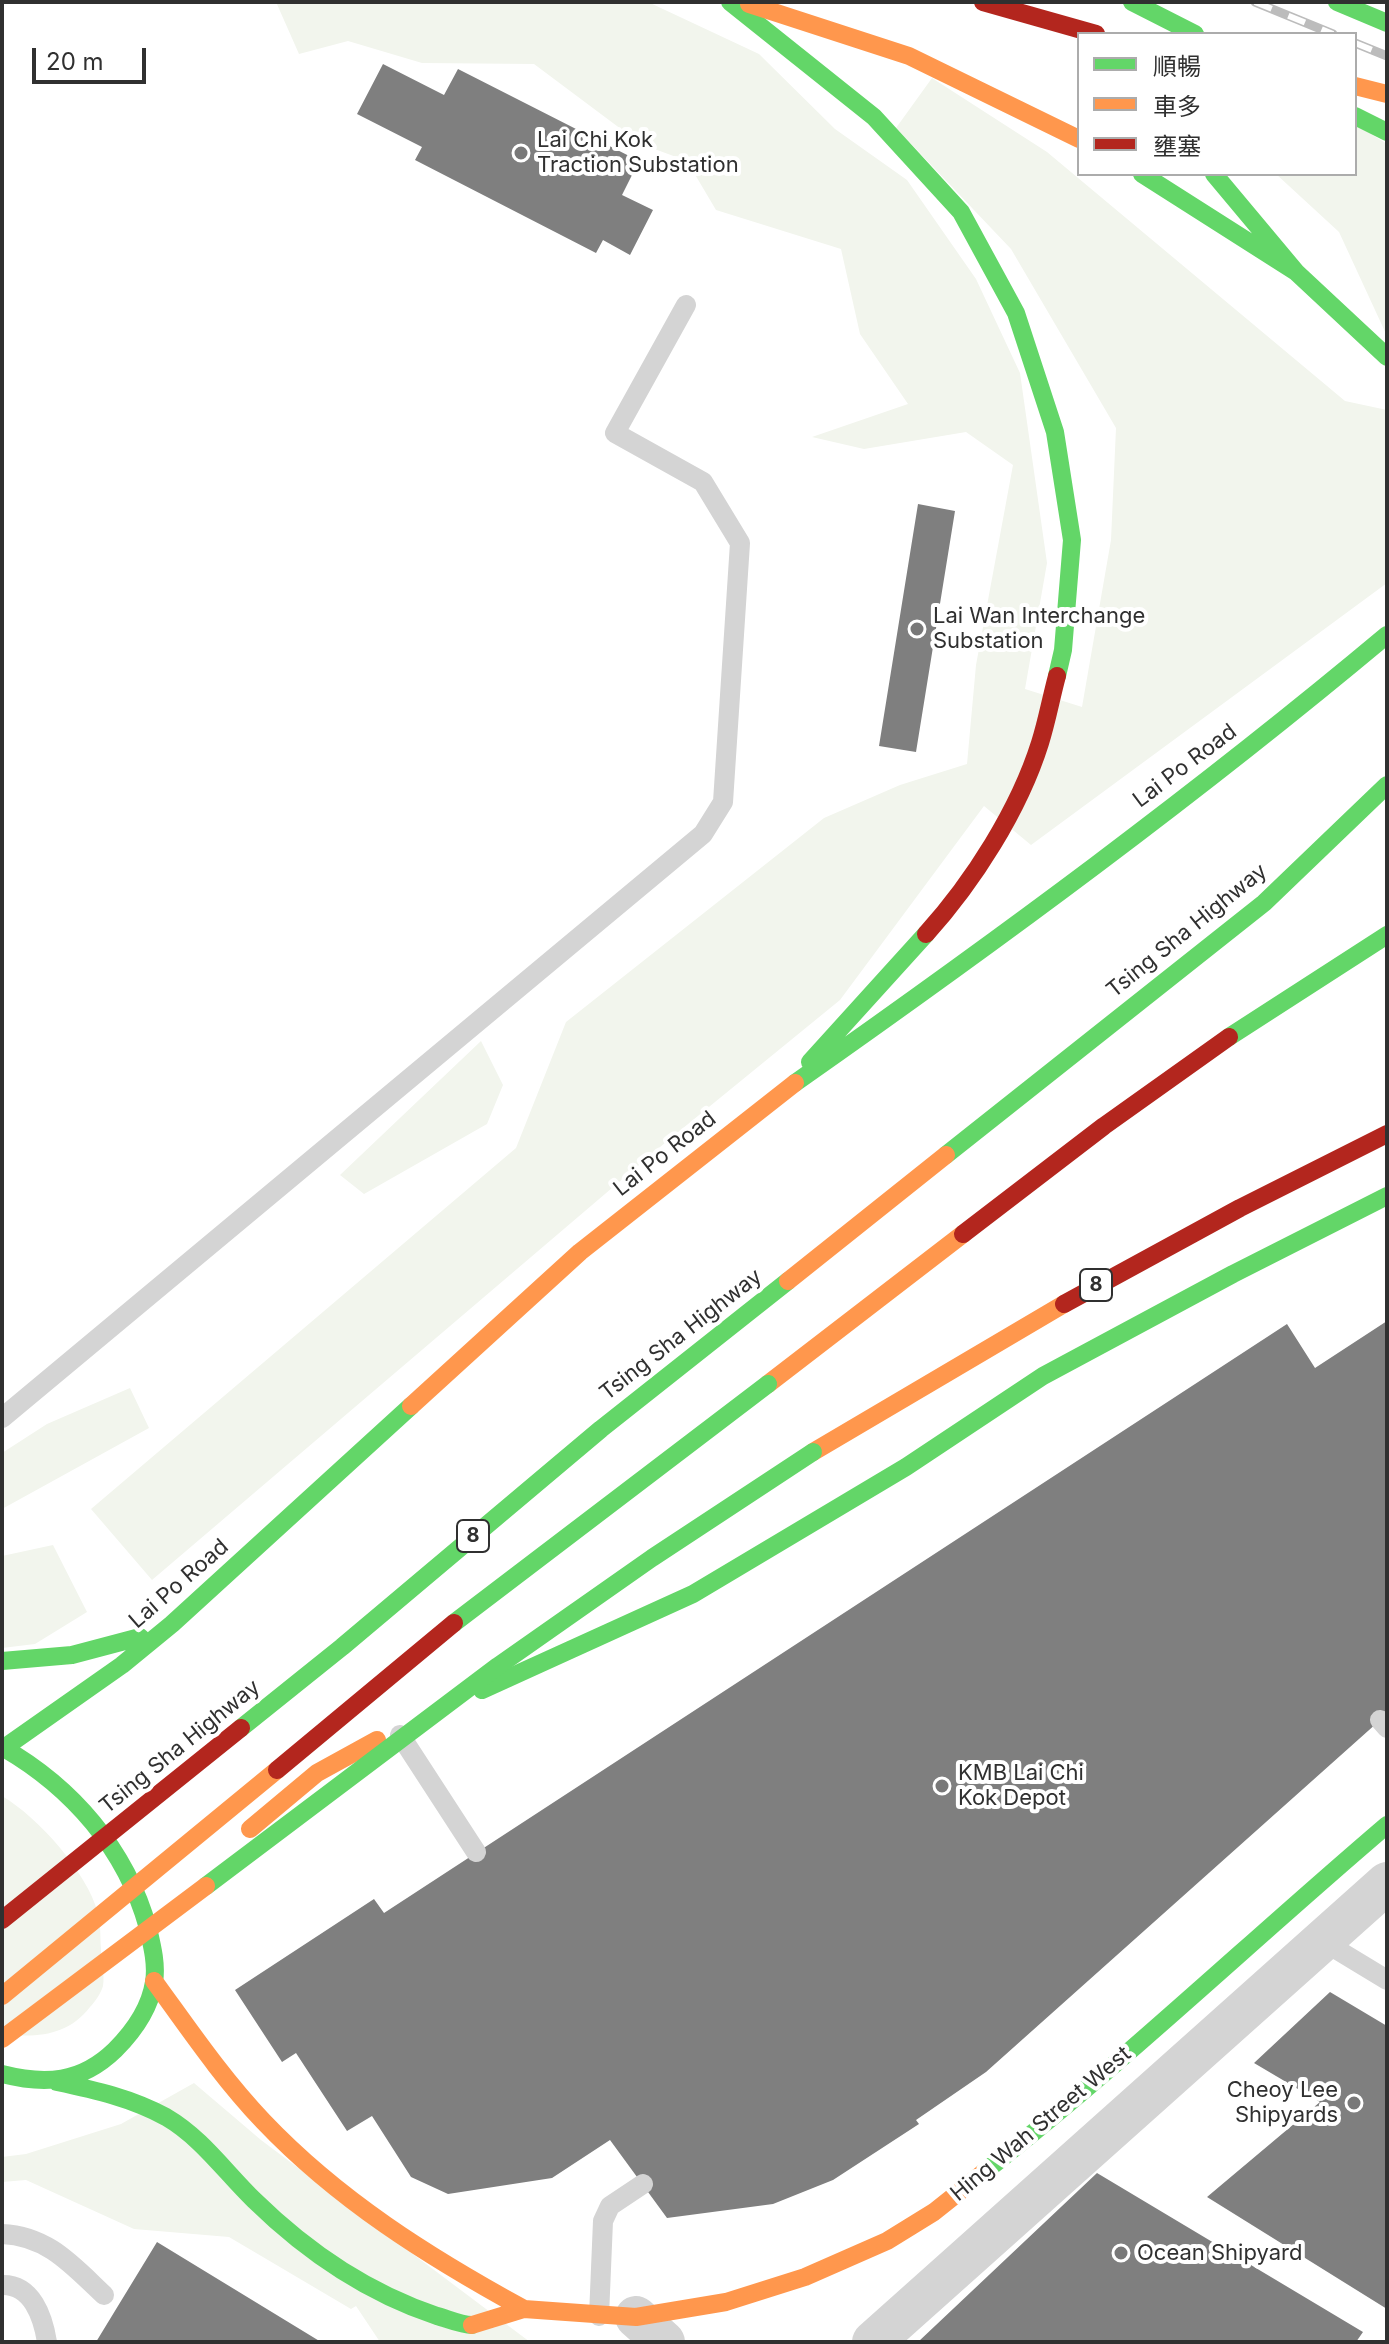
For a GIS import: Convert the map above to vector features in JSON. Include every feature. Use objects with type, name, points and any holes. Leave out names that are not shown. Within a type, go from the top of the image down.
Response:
[{"type":"main road","points":[[730,2],[874,117],[961,212],[1016,313],[1055,432],[1072,540],[1063,650],[1040,744],[1007,821],[944,914],[784,1091]]},
{"type":"main road","points":[[744,2],[909,56],[1077,138]]},
{"type":"main road","points":[[983,2],[1089,32]]},
{"type":"main road","points":[[1004,2],[1077,48]]},
{"type":"main road","points":[[1132,2],[1191,32]]},
{"type":"main road","points":[[1337,2],[1387,23]]},
{"type":"main road","points":[[1357,86],[1387,94]]},
{"type":"main road","points":[[1357,117],[1387,132]]},
{"type":"main road","points":[[1145,176],[1296,272]]},
{"type":"main road","points":[[1216,176],[1296,272],[1387,357]]},
{"type":"main road","name":"Lai Po Road","points":[[3,1748],[122,1665],[172,1624],[580,1252],[784,1091],[983,951],[1291,715],[1387,635]]},
{"type":"main road","name":"Tsing Sha Highway","points":[[2,1920],[342,1647],[601,1429],[1264,903],[1387,785]]},
{"type":"main road","points":[[1264,903],[1362,835]]},
{"type":"main road","points":[[2,1996],[492,1592],[1104,1126],[1245,1025],[1387,935]]},
{"type":"main road","name":"8","points":[[2,2039],[498,1666],[652,1558],[813,1452],[1042,1315],[1298,1177],[1387,1134]]},
{"type":"main road","points":[[153,1954],[209,1874],[258,1820],[317,1773],[396,1729],[693,1594],[906,1467],[1043,1376],[1387,1196]]},
{"type":"main road","points":[[2,1661],[88,1653],[114,1647],[172,1624]]},
{"type":"main road","points":[[2,2088],[80,2077],[109,2057],[130,2035],[147,2006],[154,1981],[153,1954],[145,1911],[125,1869],[96,1827],[56,1784],[38,1768],[3,1748]]},
{"type":"main road","name":"Hing Wah Street West","points":[[154,1981],[213,2064],[263,2121],[302,2159],[391,2231],[453,2272],[524,2309],[633,2325],[771,2289],[887,2241],[934,2212],[1062,2111],[1387,1825]]},
{"type":"main road","points":[[2,2074],[33,2083]]},
{"type":"main road","name":"Hing Wah Street West","points":[[57,2082],[122,2096],[168,2118],[206,2147],[253,2199],[294,2236],[341,2270],[405,2305],[469,2326],[524,2309]]},
{"type":"street","name":"Hing Wah Street West","points":[[873,2342],[1387,1883]]},
{"type":"lane","points":[[2,1418],[703,834],[723,802],[740,543],[703,482],[615,433],[686,305]]},
{"type":"lane","points":[[396,1729],[476,1852]]},
{"type":"lane","points":[[1321,1940],[1387,1980]]},
{"type":"lane","points":[[633,2325],[603,2221],[610,2206],[643,2184]]},
{"type":"lane","points":[[2,2234],[22,2235],[58,2251],[104,2295]]},
{"type":"lane","points":[[2,2285],[8,2284],[30,2296],[43,2322],[47,2342]]},
{"type":"shaded area","points":[[276,2],[648,2],[759,54],[835,129],[907,180],[976,279],[1020,373],[1047,563],[1025,689],[1082,707],[1111,540],[1116,428],[1011,249],[896,128],[932,78],[1047,152],[1345,401],[1387,410],[1387,583],[1031,845],[984,806],[840,1000],[666,1142],[152,1580],[91,1509],[516,1148],[566,1022],[824,818],[900,785],[967,764],[976,665],[1013,465],[966,432],[864,449],[812,437],[908,404],[860,334],[841,249],[716,210],[687,161],[641,144],[534,64],[422,63],[348,41],[299,54]]},
{"type":"shaded area","points":[[1357,125],[1387,144],[1387,336],[1339,232],[1278,176],[1357,176]]},
{"type":"shaded area","points":[[481,1041],[503,1085],[487,1124],[364,1194],[340,1175]]},
{"type":"shaded area","points":[[130,1388],[149,1428],[2,1509],[2,1453],[47,1424]]},
{"type":"shaded area","points":[[53,1545],[87,1612],[35,1644],[2,1648],[2,1556]]},
{"type":"shaded area","points":[[2,1796],[31,1817],[59,1847],[83,1880],[99,1917],[104,1977],[102,1989],[94,2003],[72,2024],[39,2035],[2,2034]]},
{"type":"shaded area","points":[[194,2083],[261,2140],[530,2342],[380,2342],[356,2306],[351,2309],[229,2237],[134,2229],[26,2180],[2,2182],[2,2157],[26,2154],[121,2124]]},
{"type":"building","name":"Lai Chi Kok Traction Substation","points":[[383,64],[444,95],[458,69],[639,161],[622,195],[653,210],[630,255],[603,240],[596,253],[415,160],[422,147],[357,114]]},
{"type":"building","name":"Lai Wan Interchange Substation","points":[[918,504],[955,511],[916,752],[879,746]]},
{"type":"building","name":"KMB Lai Chi Kok Depot","points":[[1387,1321],[1387,1714],[986,2072],[916,2120],[919,2124],[833,2180],[773,2204],[667,2218],[610,2140],[552,2178],[448,2194],[411,2177],[372,2116],[347,2131],[296,2053],[282,2062],[235,1990],[374,1899],[384,1913],[1287,1324],[1315,1368]]},
{"type":"building","points":[[1330,1992],[1387,2026],[1387,2309],[1207,2197],[1320,2102],[1254,2063]]},
{"type":"building","name":"Ocean Shipyard","points":[[1097,2173],[1363,2332],[1356,2342],[918,2342]]},
{"type":"building","points":[[157,2242],[321,2342],[96,2342]]},
{"type":"railway","points":[[1255,2],[1328,32]]},
{"type":"railway","points":[[1357,44],[1387,56]]},
{"type":"traffic: fast","points":[[730,2],[874,117],[961,212],[1016,313],[1055,432],[1072,540],[1063,650],[1057,676]]},
{"type":"traffic: fast","points":[[1132,2],[1191,32]]},
{"type":"traffic: fast","points":[[1337,2],[1387,23]]},
{"type":"traffic: fast","points":[[1357,117],[1387,132]]},
{"type":"traffic: fast","points":[[1145,176],[1296,272],[1387,357]]},
{"type":"traffic: fast","points":[[1216,176],[1296,272]]},
{"type":"traffic: fast","points":[[795,1083],[1096,865],[1243,752],[1387,635]]},
{"type":"traffic: fast","points":[[946,1155],[1264,903],[1387,785]]},
{"type":"traffic: fast","points":[[810,1062],[926,934]]},
{"type":"traffic: fast","points":[[1229,1037],[1387,935]]},
{"type":"traffic: fast","points":[[482,1690],[693,1594],[906,1467],[1043,1376],[1387,1196]]},
{"type":"traffic: fast","points":[[241,1728],[601,1429],[788,1281]]},
{"type":"traffic: fast","points":[[454,1623],[768,1384]]},
{"type":"traffic: fast","points":[[4,1748],[122,1665],[172,1624],[411,1406]]},
{"type":"traffic: fast","points":[[206,1886],[498,1666],[652,1558],[813,1452]]},
{"type":"traffic: fast","points":[[2,1661],[72,1655],[140,1637]]},
{"type":"traffic: fast","points":[[2,1747],[51,1781],[73,1801],[111,1847],[138,1899],[148,1928],[155,1969],[152,1992],[140,2019],[122,2043],[102,2061],[76,2075],[48,2080],[2,2074]]},
{"type":"traffic: fast","points":[[983,2173],[1137,2045],[1387,1825]]},
{"type":"traffic: fast","points":[[57,2082],[126,2100],[166,2117],[202,2145],[274,2219],[339,2268],[411,2307],[472,2325]]},
{"type":"traffic: slow","points":[[749,4],[909,56],[1077,138]]},
{"type":"traffic: slow","points":[[1357,86],[1387,94]]},
{"type":"traffic: slow","points":[[411,1406],[580,1252],[795,1083]]},
{"type":"traffic: slow","points":[[788,1281],[946,1155]]},
{"type":"traffic: slow","points":[[768,1384],[963,1234]]},
{"type":"traffic: slow","points":[[813,1452],[1064,1304]]},
{"type":"traffic: slow","points":[[250,1829],[317,1773],[377,1740]]},
{"type":"traffic: slow","points":[[2,1996],[277,1770]]},
{"type":"traffic: slow","points":[[2,2039],[206,1886]]},
{"type":"traffic: slow","points":[[154,1981],[234,2088],[292,2150],[386,2225],[524,2309]]},
{"type":"traffic: slow","points":[[472,2325],[524,2309],[636,2317],[726,2302],[805,2277],[887,2241],[934,2212],[983,2173]]},
{"type":"traffic: jam","points":[[983,2],[1089,32]]},
{"type":"traffic: jam","points":[[926,934],[961,892],[993,844],[1020,794],[1040,743],[1057,676]]},
{"type":"traffic: jam","points":[[963,1234],[1104,1126],[1229,1037]]},
{"type":"traffic: jam","points":[[1064,1304],[1240,1208],[1387,1134]]},
{"type":"traffic: jam","points":[[277,1770],[454,1623]]},
{"type":"traffic: jam","points":[[2,1920],[241,1728]]},
{"type":"place","name":"Lai Chi Kok Traction Substation","points":[[521,153]]},
{"type":"place","name":"Lai Wan Interchange Substation","points":[[917,629]]},
{"type":"place","name":"KMB Lai Chi Kok Depot","points":[[942,1786]]},
{"type":"place","name":"Cheoy Lee Shipyards","points":[[1354,2103]]},
{"type":"place","name":"Ocean Shipyard","points":[[1121,2253]]}]
